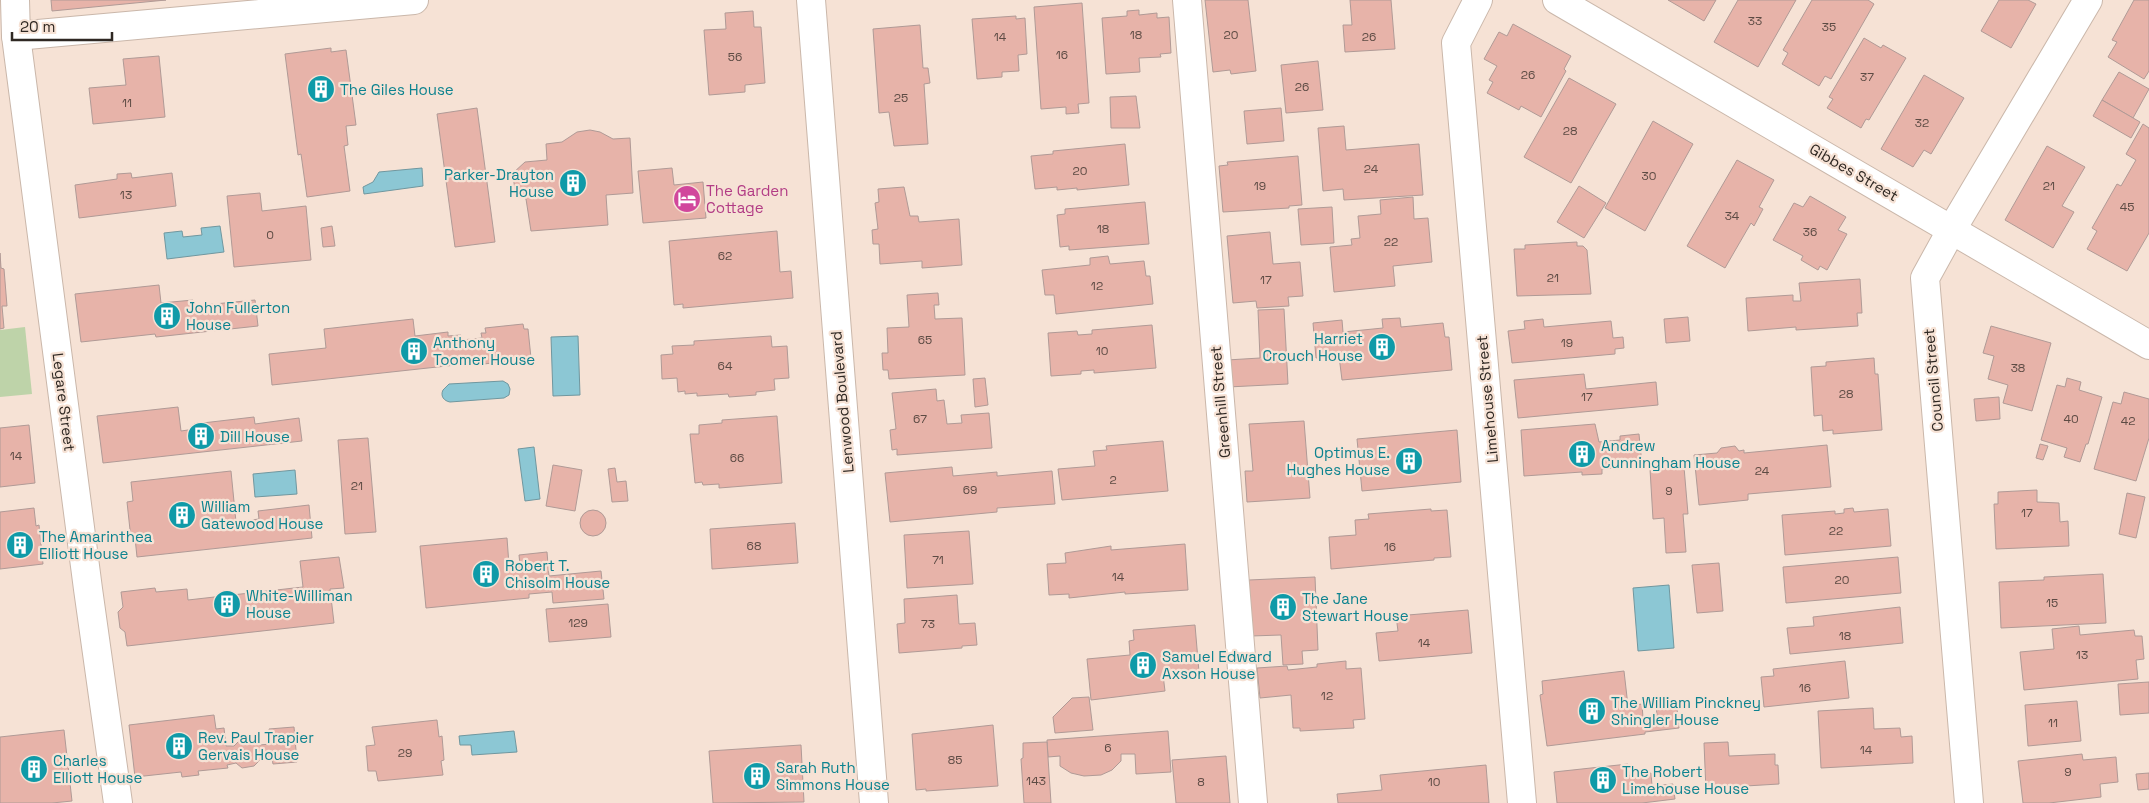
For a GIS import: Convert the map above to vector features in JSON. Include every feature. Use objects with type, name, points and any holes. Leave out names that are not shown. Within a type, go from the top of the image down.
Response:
[{"type":"street","name":"Legare Street","points":[[15,0],[16,36],[88,589],[118,803]]},
{"type":"street","points":[[16,36],[414,0]]},
{"type":"street","name":"Lenwood Boulevard","points":[[811,0],[874,803]]},
{"type":"street","name":"Greenhill Street","points":[[1187,0],[1253,803]]},
{"type":"street","name":"Limehouse Street","points":[[1478,0],[1456,44],[1522,803]]},
{"type":"street","name":"Gibbes Street","points":[[1557,0],[2149,345]]},
{"type":"street","name":"Council Street","points":[[1969,803],[1924,278],[2088,0]]},
{"type":"green space","points":[[25,327],[32,394],[0,397],[0,330]]},
{"type":"water","points":[[422,168],[423,186],[364,194],[363,187],[373,182],[379,172]]},
{"type":"water","points":[[220,226],[224,252],[167,259],[164,233],[182,231],[183,237],[202,235],[201,228]]},
{"type":"water","points":[[578,336],[580,395],[553,396],[551,337]]},
{"type":"water","points":[[503,381],[508,384],[510,389],[509,395],[504,398],[450,402],[442,396],[443,390],[449,384]]},
{"type":"water","points":[[534,447],[540,499],[525,501],[518,449]]},
{"type":"water","points":[[295,470],[297,494],[255,497],[253,474]]},
{"type":"water","points":[[1669,585],[1674,648],[1638,651],[1633,588]]},
{"type":"water","points":[[514,731],[517,752],[472,755],[471,745],[460,745],[459,736]]},
{"type":"building","points":[[51,0],[166,0],[52,11]]},
{"type":"building","points":[[1205,0],[1248,0],[1256,71],[1231,74],[1230,70],[1213,72]]},
{"type":"building","points":[[1350,0],[1391,0],[1395,49],[1345,52],[1343,25],[1352,25]]},
{"type":"building","points":[[1668,0],[1716,0],[1704,21]]},
{"type":"building","points":[[1738,0],[1796,0],[1758,67],[1714,42]]},
{"type":"building","points":[[1812,0],[1868,0],[1874,4],[1831,79],[1825,76],[1819,86],[1782,64],[1788,53],[1783,50]]},
{"type":"building","points":[[1999,0],[2028,0],[2036,4],[2011,48],[1981,31]]},
{"type":"building","points":[[2134,0],[2149,0],[2149,71],[2144,79],[2108,57],[2117,42],[2112,40]]},
{"type":"building","points":[[1082,3],[1089,103],[1078,104],[1079,113],[1066,114],[1066,107],[1041,109],[1034,7]]},
{"type":"building","points":[[1139,10],[1139,15],[1157,13],[1157,18],[1169,17],[1171,53],[1160,54],[1161,57],[1139,58],[1140,72],[1106,74],[1102,18],[1127,16],[1127,11]]},
{"type":"building","points":[[753,11],[754,27],[761,27],[765,83],[745,85],[745,92],[709,95],[704,30],[726,29],[725,13]]},
{"type":"building","points":[[1016,16],[1016,19],[1025,18],[1027,54],[1018,55],[1019,71],[1002,72],[1002,77],[977,79],[972,19]]},
{"type":"building","points":[[1513,24],[1571,56],[1564,69],[1566,71],[1541,117],[1521,106],[1519,110],[1487,93],[1493,82],[1489,80],[1497,66],[1484,59],[1499,32],[1507,36]]},
{"type":"building","points":[[920,25],[923,68],[928,68],[930,83],[924,84],[928,144],[894,146],[889,112],[879,113],[873,29]]},
{"type":"building","points":[[1864,38],[1881,48],[1883,45],[1906,58],[1869,120],[1866,119],[1861,128],[1827,108],[1833,99],[1829,97]]},
{"type":"building","name":"The Giles House","points":[[331,48],[331,52],[346,50],[356,125],[346,126],[348,145],[344,146],[350,191],[307,197],[301,154],[298,155],[285,54]]},
{"type":"building","points":[[159,56],[165,117],[93,124],[89,88],[126,85],[123,59]]},
{"type":"building","points":[[1318,61],[1323,110],[1286,113],[1281,65]]},
{"type":"building","points":[[2119,72],[2149,89],[2133,118],[2102,100]]},
{"type":"building","points":[[1924,75],[1964,98],[1931,154],[1924,150],[1913,167],[1881,149]]},
{"type":"building","points":[[1569,78],[1616,104],[1571,183],[1524,157]]},
{"type":"building","points":[[1136,96],[1140,128],[1111,128],[1110,97]]},
{"type":"building","points":[[2102,100],[2140,122],[2131,138],[2093,116]]},
{"type":"building","points":[[477,108],[495,242],[455,247],[437,114]]},
{"type":"building","points":[[1281,108],[1284,141],[1247,144],[1244,111]]},
{"type":"building","points":[[1653,121],[1693,144],[1645,231],[1605,208]]},
{"type":"building","points":[[2143,124],[2149,128],[2149,233],[2127,271],[2087,249],[2097,231],[2092,228],[2117,184],[2121,186],[2136,160],[2126,154]]},
{"type":"building","points":[[1344,126],[1346,150],[1419,144],[1423,195],[1344,200],[1343,189],[1323,191],[1318,128]]},
{"type":"building","name":"Parker-Drayton House","points":[[590,130],[600,132],[613,139],[630,138],[633,193],[606,195],[608,225],[531,231],[526,199],[515,192],[513,173],[525,162],[547,160],[546,144],[562,142],[577,132]]},
{"type":"building","points":[[1125,144],[1129,185],[1077,190],[1077,188],[1057,190],[1057,187],[1035,189],[1031,156],[1053,154],[1053,151]]},
{"type":"building","points":[[2047,146],[2085,167],[2062,206],[2074,212],[2053,248],[2005,220]]},
{"type":"building","points":[[1298,156],[1302,205],[1289,206],[1289,208],[1223,212],[1219,166],[1228,165],[1227,162]]},
{"type":"building","points":[[1737,160],[1774,180],[1759,207],[1763,209],[1754,226],[1751,223],[1725,268],[1687,246]]},
{"type":"building","points":[[672,168],[674,185],[703,182],[706,218],[643,223],[638,171]]},
{"type":"building","points":[[131,173],[132,178],[172,173],[176,206],[79,218],[75,185],[117,179],[117,174]]},
{"type":"building","points":[[1579,186],[1606,203],[1584,238],[1557,222]]},
{"type":"building","points":[[904,187],[910,216],[918,216],[919,222],[959,219],[962,265],[922,268],[922,261],[880,264],[879,244],[873,244],[872,230],[878,229],[875,203],[879,202],[878,189]]},
{"type":"building","points":[[260,193],[262,211],[306,206],[311,260],[234,267],[227,196]]},
{"type":"building","points":[[1810,196],[1846,217],[1838,230],[1847,234],[1827,270],[1820,266],[1818,270],[1801,260],[1803,256],[1773,240],[1794,203],[1803,207]]},
{"type":"building","points":[[1413,197],[1414,219],[1428,218],[1432,262],[1393,266],[1395,286],[1334,292],[1330,247],[1352,245],[1351,239],[1360,238],[1358,216],[1381,214],[1380,200]]},
{"type":"building","points":[[1145,202],[1149,244],[1069,250],[1069,246],[1060,247],[1057,215],[1065,214],[1065,209]]},
{"type":"building","points":[[1332,207],[1334,243],[1301,245],[1298,209]]},
{"type":"building","points":[[332,226],[335,246],[323,247],[321,228]]},
{"type":"building","points":[[777,231],[780,272],[791,271],[793,298],[683,308],[683,304],[674,305],[669,241]]},
{"type":"building","points":[[1270,232],[1273,264],[1300,262],[1303,296],[1288,297],[1289,306],[1257,308],[1256,301],[1233,303],[1227,236]]},
{"type":"building","points":[[1577,242],[1577,246],[1583,246],[1587,250],[1591,294],[1517,296],[1514,249],[1525,249],[1525,245]]},
{"type":"building","points":[[0,253],[1,268],[4,269],[7,306],[2,306],[4,328],[0,329]]},
{"type":"building","points":[[1108,256],[1110,264],[1144,261],[1146,276],[1150,276],[1153,304],[1056,314],[1054,295],[1045,295],[1042,270],[1090,265],[1090,258]]},
{"type":"building","points":[[1860,279],[1862,313],[1857,313],[1858,326],[1796,330],[1796,327],[1748,331],[1746,298],[1793,295],[1793,301],[1801,301],[1799,283]]},
{"type":"building","name":"John Fullerton House","points":[[159,285],[161,303],[193,300],[194,306],[255,300],[258,326],[156,337],[155,334],[81,342],[75,294]]},
{"type":"building","points":[[938,293],[939,305],[934,305],[935,319],[962,318],[965,375],[889,379],[888,370],[883,370],[882,353],[888,353],[887,328],[909,327],[907,295]]},
{"type":"building","points":[[1284,309],[1288,384],[1228,387],[1227,360],[1260,358],[1258,310]]},
{"type":"building","points":[[1688,317],[1690,341],[1666,343],[1664,319]]},
{"type":"building","name":"Harriet Crouch House","points":[[1400,318],[1401,327],[1443,323],[1445,337],[1449,337],[1452,370],[1342,380],[1339,356],[1316,358],[1313,323],[1342,320],[1343,332],[1383,328],[1382,319]]},
{"type":"building","name":"Anthony Toomer House","points":[[413,319],[415,336],[448,332],[448,336],[461,335],[462,340],[482,338],[481,333],[486,333],[485,328],[523,324],[524,329],[528,329],[531,358],[272,385],[269,354],[326,348],[324,329]]},
{"type":"building","points":[[1543,319],[1544,327],[1611,321],[1613,338],[1623,337],[1624,348],[1615,349],[1615,354],[1512,363],[1508,331],[1525,329],[1524,321]]},
{"type":"building","points":[[1152,325],[1156,368],[1094,373],[1094,370],[1081,371],[1081,374],[1051,376],[1048,333],[1077,331],[1078,335],[1092,334],[1092,330]]},
{"type":"building","points":[[1991,326],[2051,343],[2032,411],[2003,403],[2008,385],[1988,379],[1994,356],[1983,353]]},
{"type":"building","points":[[771,336],[772,347],[787,346],[789,378],[774,379],[775,390],[756,392],[756,395],[729,397],[728,394],[697,396],[697,393],[685,394],[685,391],[678,392],[677,378],[662,379],[661,355],[673,354],[672,346],[694,345],[694,341]]},
{"type":"building","points":[[1874,358],[1875,374],[1878,374],[1882,430],[1833,434],[1833,430],[1823,431],[1822,415],[1814,416],[1811,367],[1826,366],[1826,362]]},
{"type":"building","points":[[1584,374],[1586,389],[1656,382],[1658,405],[1518,418],[1514,380]]},
{"type":"building","points":[[985,378],[988,405],[975,407],[973,379]]},
{"type":"building","points":[[2067,378],[2081,382],[2079,390],[2102,397],[2088,444],[2086,444],[2080,462],[2064,457],[2067,448],[2041,440],[2057,385],[2065,387]]},
{"type":"building","points":[[936,389],[937,401],[944,400],[947,424],[962,423],[961,415],[989,413],[992,448],[897,455],[897,449],[892,450],[890,430],[896,429],[892,393]]},
{"type":"building","points":[[2124,392],[2149,399],[2149,438],[2136,481],[2094,469],[2113,402],[2121,404]]},
{"type":"building","points":[[1999,397],[2000,419],[1976,421],[1974,399]]},
{"type":"building","name":"Dill House","points":[[178,407],[181,431],[195,429],[194,424],[254,417],[255,424],[299,418],[302,441],[103,463],[97,416]]},
{"type":"building","points":[[777,416],[782,483],[719,488],[719,484],[703,485],[702,482],[695,483],[690,434],[699,434],[699,425],[722,423],[722,420]]},
{"type":"building","points":[[1304,421],[1310,498],[1247,502],[1245,471],[1253,471],[1249,424]]},
{"type":"building","name":"Andrew Cunningham House","points":[[1595,424],[1599,442],[1620,440],[1620,436],[1639,434],[1642,466],[1602,469],[1602,474],[1582,475],[1582,472],[1524,476],[1521,430]]},
{"type":"building","points":[[29,425],[35,483],[0,487],[0,428]]},
{"type":"building","name":"Optimus E. Hughes House","points":[[1457,430],[1461,482],[1362,491],[1357,439]]},
{"type":"building","points":[[368,438],[376,532],[345,534],[338,440]]},
{"type":"building","points":[[1163,441],[1168,491],[1062,500],[1058,469],[1095,466],[1093,451],[1107,450],[1106,446]]},
{"type":"building","points":[[2040,444],[2048,446],[2043,460],[2036,458]]},
{"type":"building","points":[[1827,445],[1831,487],[1748,494],[1748,500],[1699,505],[1694,455],[1717,453],[1721,448],[1735,446],[1739,451],[1744,450],[1744,453]]},
{"type":"building","points":[[553,465],[582,470],[575,511],[546,506]]},
{"type":"building","points":[[952,467],[953,476],[997,472],[997,476],[1052,471],[1055,504],[997,508],[997,512],[890,522],[885,473]]},
{"type":"building","points":[[1684,467],[1688,514],[1683,514],[1686,552],[1666,553],[1664,518],[1653,519],[1650,469]]},
{"type":"building","points":[[615,468],[617,482],[626,481],[628,501],[612,502],[608,469]]},
{"type":"building","name":"William Gatewood House","points":[[231,471],[236,522],[259,519],[258,511],[309,505],[312,538],[137,557],[135,538],[131,539],[127,502],[133,501],[131,482]]},
{"type":"building","points":[[2037,490],[2037,502],[2059,503],[2060,522],[2068,521],[2069,546],[1996,549],[1994,504],[1998,504],[1998,492]]},
{"type":"building","points":[[2127,493],[2145,497],[2136,538],[2119,534]]},
{"type":"building","name":"The Amarinthea Elliott House","points":[[34,508],[36,526],[39,525],[43,564],[0,569],[0,512]]},
{"type":"building","points":[[1853,508],[1854,512],[1888,509],[1891,546],[1785,555],[1782,515],[1835,511],[1835,514],[1844,513],[1844,509]]},
{"type":"building","points":[[1431,509],[1431,511],[1447,510],[1451,557],[1331,569],[1329,537],[1356,535],[1355,520],[1369,519],[1368,514]]},
{"type":"building","points":[[593,510],[602,514],[606,523],[602,532],[593,536],[584,532],[580,523],[584,514]]},
{"type":"building","points":[[795,523],[798,563],[712,569],[710,529]]},
{"type":"building","points":[[969,531],[973,584],[907,588],[904,535]]},
{"type":"building","name":"Robert T. Chisolm House","points":[[507,538],[509,565],[520,565],[519,555],[547,552],[549,576],[601,571],[604,599],[553,603],[552,592],[529,594],[529,598],[426,608],[420,546]]},
{"type":"building","points":[[1185,544],[1188,590],[1125,594],[1125,592],[1069,598],[1069,594],[1049,595],[1047,564],[1066,563],[1065,553],[1111,546],[1111,550]]},
{"type":"building","name":"White-Williman House","points":[[339,557],[344,588],[330,589],[334,623],[127,646],[125,632],[120,628],[118,612],[123,607],[121,592],[155,588],[156,592],[187,589],[188,600],[303,587],[300,561]]},
{"type":"building","points":[[1898,557],[1901,593],[1786,603],[1783,567]]},
{"type":"building","points":[[1719,563],[1723,611],[1697,613],[1692,565]]},
{"type":"building","points":[[2103,574],[2106,623],[2001,628],[1999,582],[2044,580],[2044,577]]},
{"type":"building","name":"The Jane Stewart House","points":[[1315,577],[1318,650],[1302,651],[1303,664],[1283,665],[1281,635],[1251,636],[1249,580]]},
{"type":"building","points":[[957,595],[959,624],[975,623],[977,645],[899,653],[897,624],[905,623],[904,599]]},
{"type":"building","points":[[608,604],[611,637],[549,642],[546,609]]},
{"type":"building","points":[[1900,607],[1903,643],[1790,654],[1787,628],[1814,626],[1813,617]]},
{"type":"building","points":[[1468,610],[1472,653],[1379,661],[1376,633],[1398,631],[1396,616]]},
{"type":"building","name":"Samuel Edward Axson House","points":[[1195,625],[1199,672],[1163,675],[1165,691],[1091,700],[1087,659],[1130,655],[1129,641],[1134,640],[1133,630]]},
{"type":"building","points":[[2079,626],[2080,635],[2134,630],[2135,636],[2142,636],[2144,659],[2136,660],[2138,679],[2024,690],[2020,652],[2054,649],[2052,629]]},
{"type":"building","points":[[1346,661],[1346,669],[1361,668],[1365,719],[1353,720],[1354,728],[1300,731],[1300,728],[1293,728],[1291,695],[1260,698],[1257,668],[1287,666],[1288,670]]},
{"type":"building","points":[[1845,661],[1849,698],[1764,707],[1761,677],[1774,676],[1773,669]]},
{"type":"building","name":"The William Pinckney Shingler House","points":[[1624,671],[1628,706],[1642,704],[1643,718],[1657,716],[1656,703],[1676,700],[1679,728],[1547,746],[1540,695],[1543,694],[1542,681]]},
{"type":"building","points":[[2149,682],[2149,713],[2120,715],[2118,684]]},
{"type":"building","points":[[1089,697],[1093,730],[1055,733],[1053,717],[1072,698]]},
{"type":"building","points":[[2077,701],[2081,741],[2028,746],[2025,705]]},
{"type":"building","points":[[1873,708],[1874,729],[1900,728],[1901,737],[1912,736],[1913,763],[1821,768],[1818,711]]},
{"type":"building","name":"Rev. Paul Trapier Gervais House","points":[[214,715],[216,729],[224,728],[226,746],[234,746],[240,740],[252,739],[259,745],[271,744],[269,729],[294,727],[297,762],[273,764],[272,759],[261,759],[254,766],[242,768],[236,763],[227,765],[228,768],[198,771],[199,775],[182,777],[181,772],[135,777],[129,725]]},
{"type":"building","points":[[437,720],[439,737],[442,736],[444,760],[441,761],[443,775],[378,781],[376,771],[368,771],[366,746],[375,745],[372,727]]},
{"type":"building","points":[[993,725],[998,786],[916,790],[912,734]]},
{"type":"building","name":"Charles Elliott House","points":[[64,730],[72,801],[0,803],[0,737]]},
{"type":"building","points":[[1168,731],[1171,772],[1136,774],[1135,754],[1121,754],[1121,761],[1112,770],[1101,775],[1084,776],[1071,773],[1060,766],[1060,756],[1048,757],[1047,740]]},
{"type":"building","points":[[1047,742],[1051,803],[1024,803],[1021,759],[1023,758],[1023,743]]},
{"type":"building","points":[[1728,742],[1729,756],[1775,754],[1775,765],[1778,765],[1779,784],[1729,787],[1729,790],[1706,791],[1704,743]]},
{"type":"building","name":"Sarah Ruth Simmons House","points":[[801,745],[804,802],[713,803],[709,751]]},
{"type":"building","points":[[2082,754],[2083,760],[2116,757],[2118,782],[2100,784],[2101,797],[2049,803],[2023,803],[2018,761]]},
{"type":"building","points":[[1226,756],[1230,803],[1176,803],[1172,760]]},
{"type":"building","name":"The Robert Limehouse House","points":[[1628,764],[1629,776],[1651,773],[1652,786],[1673,784],[1675,799],[1642,803],[1557,803],[1554,772]]},
{"type":"building","points":[[1486,765],[1489,803],[1338,803],[1337,794],[1382,790],[1380,775]]},
{"type":"building","points":[[2149,773],[2149,789],[2138,790],[2136,774]]},
{"type":"place","name":"The Giles House","points":[[321,89]]},
{"type":"place","name":"Parker-Drayton House","points":[[573,183]]},
{"type":"place","name":"The Garden Cottage","points":[[687,199]]},
{"type":"place","name":"John Fullerton House","points":[[167,316]]},
{"type":"place","name":"Harriet Crouch House","points":[[1382,347]]},
{"type":"place","name":"Anthony Toomer House","points":[[414,351]]},
{"type":"place","name":"Dill House","points":[[201,436]]},
{"type":"place","name":"Andrew Cunningham House","points":[[1582,454]]},
{"type":"place","name":"Optimus E. Hughes House","points":[[1409,461]]},
{"type":"place","name":"William Gatewood House","points":[[182,515]]},
{"type":"place","name":"The Amarinthea Elliott House","points":[[20,545]]},
{"type":"place","name":"Robert T. Chisolm House","points":[[486,574]]},
{"type":"place","name":"White-Williman House","points":[[227,604]]},
{"type":"place","name":"The Jane Stewart House","points":[[1283,607]]},
{"type":"place","name":"Samuel Edward Axson House","points":[[1143,665]]},
{"type":"place","name":"The William Pinckney Shingler House","points":[[1592,711]]},
{"type":"place","name":"Rev. Paul Trapier Gervais House","points":[[179,746]]},
{"type":"place","name":"Charles Elliott House","points":[[34,769]]},
{"type":"place","name":"Sarah Ruth Simmons House","points":[[757,776]]},
{"type":"place","name":"The Robert Limehouse House","points":[[1603,780]]}]
